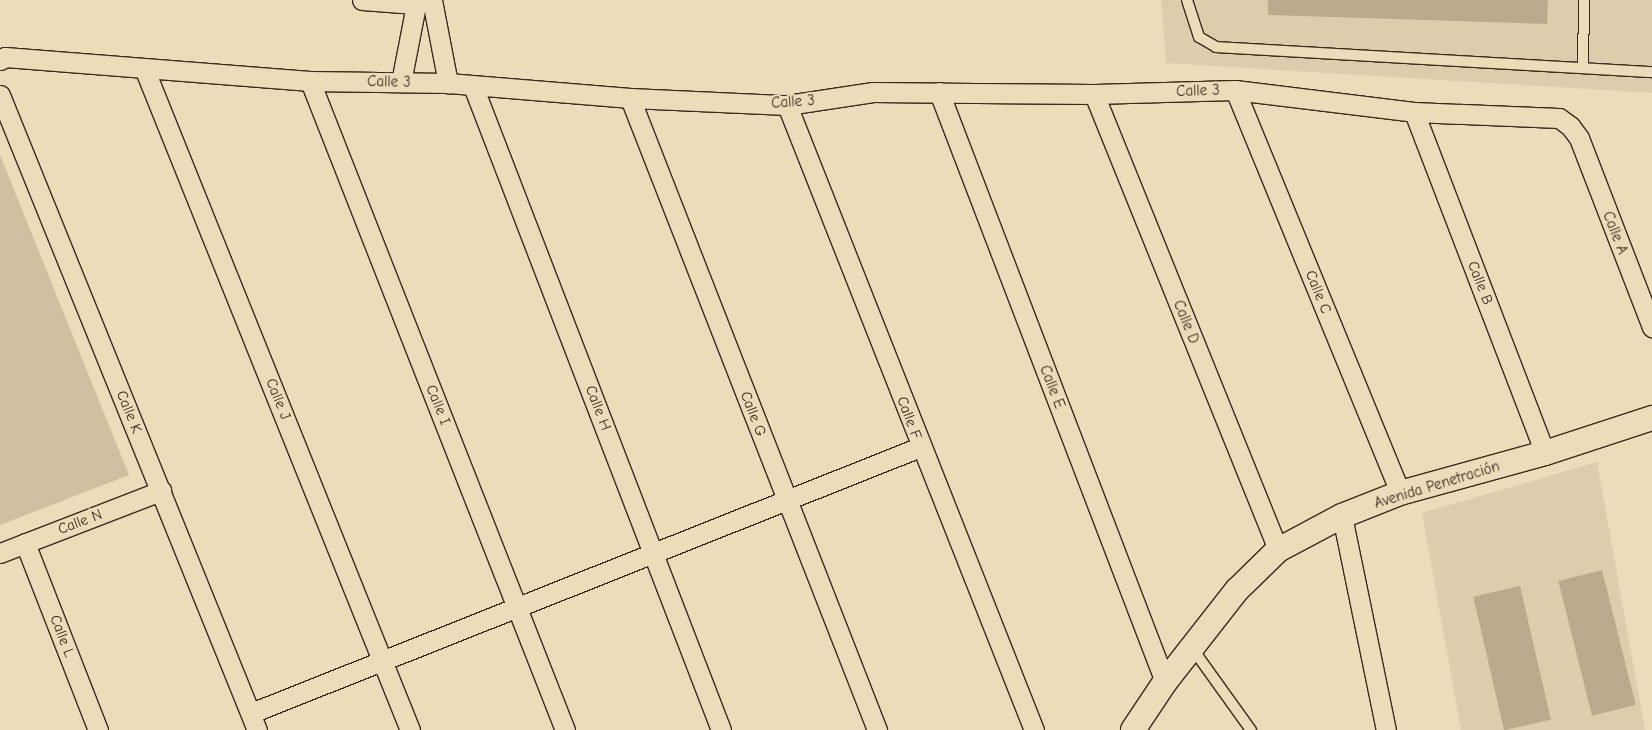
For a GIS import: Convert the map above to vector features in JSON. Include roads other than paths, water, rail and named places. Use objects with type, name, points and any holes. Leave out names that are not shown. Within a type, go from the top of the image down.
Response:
[{"type":"street","points":[[362,0],[421,1]]},
{"type":"street","points":[[401,82],[421,1]]},
{"type":"street","points":[[421,1],[448,83]]},
{"type":"street","name":"Calle 3","points":[[0,60],[5,57],[310,81],[448,83],[630,98],[787,105],[873,92],[1094,94],[1235,90],[1414,112],[1559,118],[1579,138]]},
{"type":"street","name":"Calle J","points":[[144,68],[384,661],[410,730]]},
{"type":"street","name":"Calle I","points":[[310,81],[565,730]]},
{"type":"street","name":"Calle H","points":[[473,86],[721,730]]},
{"type":"street","name":"Calle C","points":[[1235,90],[1400,493]]},
{"type":"street","name":"Calle E","points":[[940,92],[1165,682]]},
{"type":"street","name":"Calle D","points":[[1094,94],[1278,550]]},
{"type":"street","name":"Calle K","points":[[0,95],[254,722]]},
{"type":"street","name":"Calle G","points":[[630,98],[877,730]]},
{"type":"street","name":"Calle F","points":[[787,105],[920,447],[1034,730]]},
{"type":"street","name":"Calle B","points":[[1414,112],[1545,453]]},
{"type":"street","name":"Calle A","points":[[1579,138],[1652,327]]},
{"type":"street","name":"Avenida Penetración","points":[[1133,730],[1165,682],[1237,590],[1278,550],[1342,516],[1400,493],[1545,453],[1652,418]]},
{"type":"street","points":[[254,722],[384,661],[920,447]]},
{"type":"street","name":"Calle N","points":[[0,553],[161,491]]},
{"type":"street","points":[[1342,516],[1386,730]]},
{"type":"street","name":"Calle L","points":[[25,543],[98,730]]},
{"type":"lane","points":[[1187,0],[1199,37],[1216,47],[1652,72]]},
{"type":"lane","points":[[1583,67],[1584,0]]},
{"type":"lane","points":[[1191,648],[1251,730]]}]
